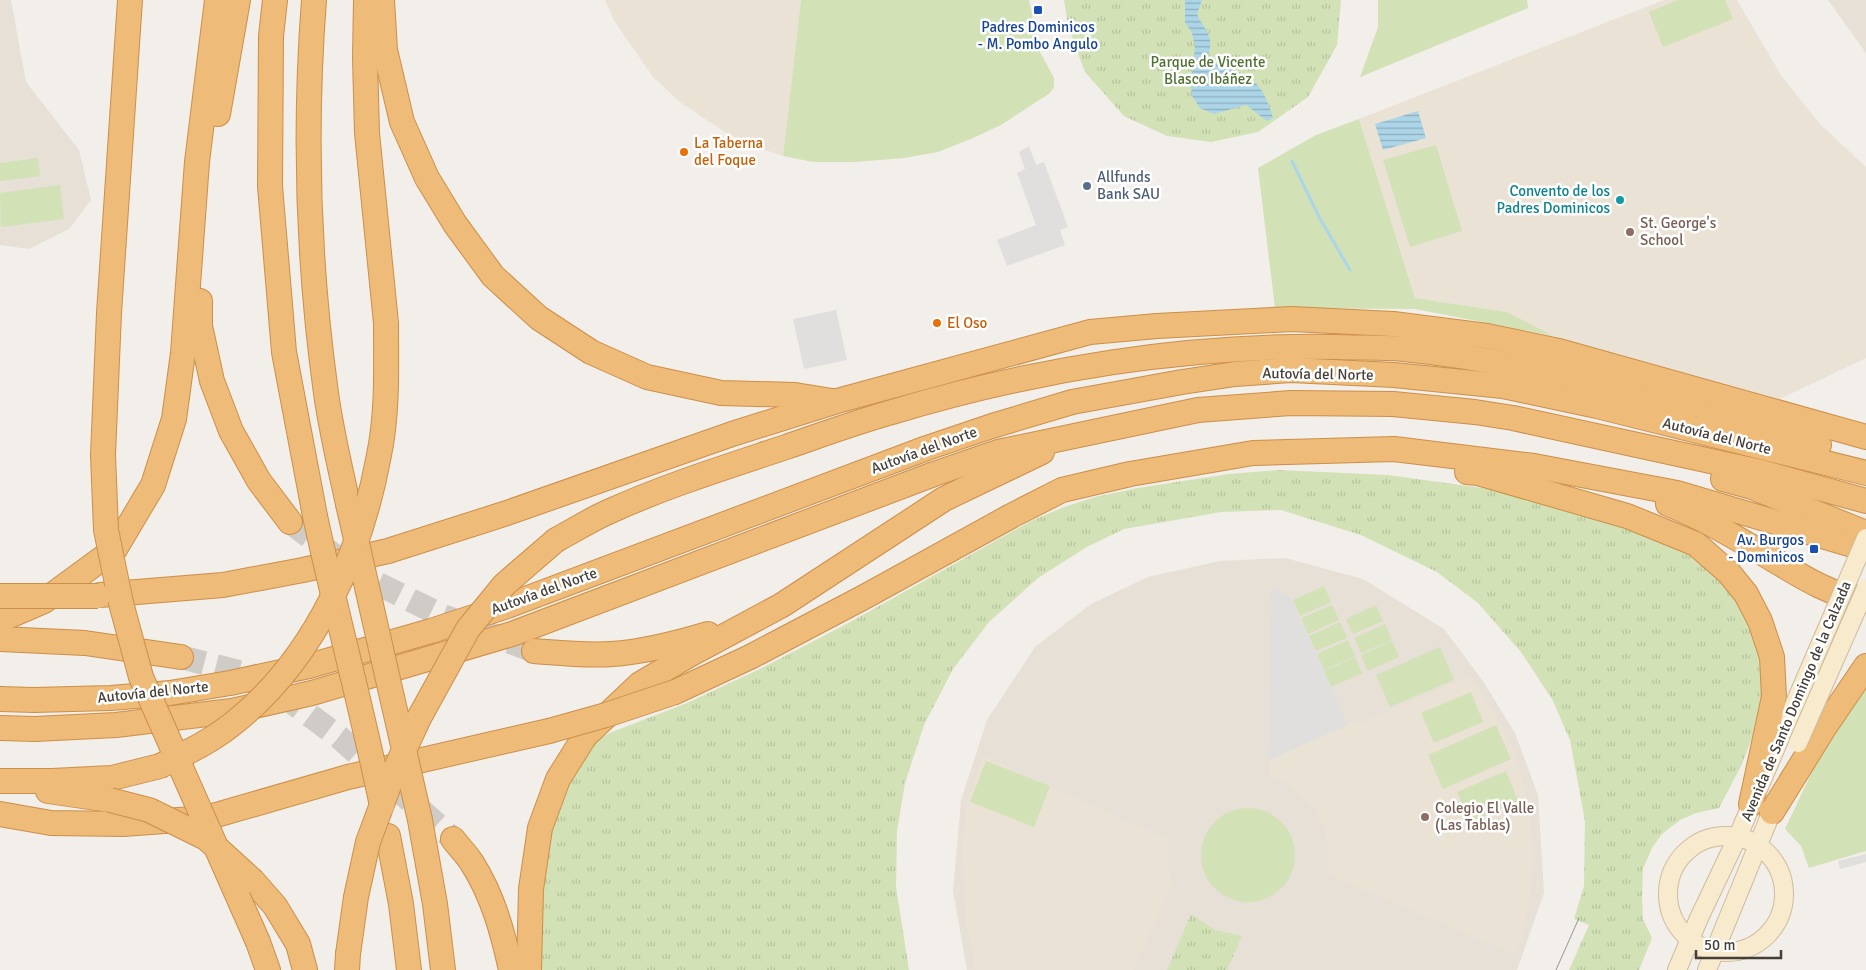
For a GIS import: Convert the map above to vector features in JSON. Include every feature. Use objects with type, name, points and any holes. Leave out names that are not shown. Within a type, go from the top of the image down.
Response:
[{"type":"highway","points":[[130,0],[110,303],[103,455],[106,530],[121,603],[141,677],[258,942],[268,970]]},
{"type":"highway","points":[[0,620],[44,601],[115,549],[153,485],[174,419],[183,353],[196,162],[216,0]]},
{"type":"highway","points":[[238,0],[209,167],[200,257],[200,326],[212,381],[231,431],[259,481],[290,522]]},
{"type":"highway","points":[[275,0],[271,36],[270,186],[284,352],[315,516],[336,613],[370,749],[388,836],[401,904],[409,970]]},
{"type":"highway","points":[[314,0],[309,117],[310,212],[316,309],[326,394],[348,504],[420,820],[435,904],[443,970]]},
{"type":"highway","points":[[309,117],[318,97],[326,0]]},
{"type":"highway","points":[[0,781],[112,778],[160,766],[201,746],[234,723],[268,694],[300,652],[320,620],[344,572],[366,511],[380,454],[386,393],[386,322],[367,133],[366,0]]},
{"type":"highway","points":[[382,0],[385,50],[402,122],[427,178],[455,224],[493,276],[539,318],[591,352],[647,377],[721,393],[795,395],[837,401]]},
{"type":"highway","points":[[0,596],[98,596],[223,584],[303,570],[388,551],[732,434],[837,401],[1090,332],[1175,324],[1292,319],[1393,324],[1487,336],[1559,352],[1866,436]]},
{"type":"highway","points":[[348,962],[356,898],[368,842],[394,772],[419,718],[468,629],[504,585],[556,540],[605,513],[666,488],[892,412],[1064,370],[1178,353],[1291,346],[1402,349],[1478,359],[1551,372],[1682,405],[1866,458]]},
{"type":"highway","name":"Autovía del Norte","points":[[0,699],[111,698],[170,693],[230,683],[308,666],[431,631],[507,606],[992,426],[1072,402],[1235,374],[1291,370],[1394,375],[1503,386],[1597,406],[1866,472]]},
{"type":"highway","points":[[1657,378],[1716,402],[1866,449]]},
{"type":"highway","name":"Autovía del Norte","points":[[0,728],[35,729],[116,725],[232,711],[312,693],[512,634],[943,470],[998,452],[1198,410],[1291,402],[1393,404],[1475,412],[1513,418],[1761,472],[1866,501]]},
{"type":"highway","points":[[1513,418],[1565,440],[1672,463],[1752,487],[1866,532]]},
{"type":"highway","points":[[529,970],[531,889],[540,828],[558,779],[585,736],[640,684],[782,604],[944,499],[1084,433]]},
{"type":"highway","points":[[0,814],[51,823],[123,824],[206,818],[348,777],[550,731],[606,715],[675,692],[750,657],[1062,490],[1139,472],[1252,453],[1394,449],[1556,470],[1677,493],[1866,549]]},
{"type":"highway","points":[[1252,453],[1278,462],[1376,464],[1478,473],[1627,516],[1696,544],[1730,574],[1746,594],[1760,621],[1772,657],[1774,697],[1761,808]]},
{"type":"highway","points":[[1556,470],[1602,486],[1657,500],[1694,514],[1819,586],[1849,599],[1866,601]]},
{"type":"highway","points":[[534,650],[572,654],[613,654],[679,643],[729,627],[782,604]]},
{"type":"highway","points":[[0,639],[85,643],[181,657]]},
{"type":"highway","points":[[1761,808],[1824,728],[1866,666]]},
{"type":"highway","points":[[0,781],[67,795],[110,800],[149,810],[206,838],[253,881],[275,906],[298,944],[305,970]]},
{"type":"highway","points":[[453,839],[472,864],[491,899],[504,936],[511,970]]},
{"type":"street","name":"Avenida de Santo Domingo de la Calzada","points":[[1707,970],[1758,845],[1761,808],[1795,703],[1866,538]]},
{"type":"street","name":"Avenida de Santo Domingo de la Calzada","points":[[1677,970],[1738,836],[1761,808],[1798,743],[1866,588]]},
{"type":"street","name":"Avenida de Santo Domingo de la Calzada","points":[[1738,836],[1758,845],[1774,856],[1786,886],[1782,915],[1764,940],[1742,951],[1716,951],[1690,939],[1673,920],[1666,898],[1671,870],[1687,847],[1710,838],[1738,836]]},
{"type":"shaded area","points":[[0,0],[11,0],[26,82],[79,150],[91,200],[69,229],[29,249],[0,245]]},
{"type":"shaded area","points":[[605,0],[801,0],[783,156],[759,148],[726,133],[681,103],[653,77],[615,22]]},
{"type":"shaded area","name":"St. George's School","points":[[1664,0],[1737,0],[1782,77],[1821,125],[1866,167],[1866,358],[1773,402],[1554,336],[1507,312],[1415,298],[1359,119]]},
{"type":"shaded area","points":[[1828,0],[1866,0],[1866,53],[1848,28]]},
{"type":"shaded area","points":[[1029,146],[1036,165],[1044,162],[1068,227],[1060,230],[1065,245],[1007,266],[997,240],[1036,225],[1017,173],[1025,169],[1019,152]]},
{"type":"shaded area","points":[[836,310],[847,360],[804,369],[793,319]]},
{"type":"shaded area","points":[[1285,558],[1363,579],[1444,629],[1483,681],[1515,733],[1538,795],[1544,893],[1517,970],[967,970],[953,891],[961,800],[987,720],[1035,647],[1091,604],[1148,577],[1220,561]]},
{"type":"shaded area","points":[[1271,587],[1290,596],[1348,725],[1269,760]]},
{"type":"shaded area","name":"Colegio El Valle (Las Tablas)","points":[[1470,676],[1498,718],[1511,745],[1528,799],[1533,848],[1532,880],[1527,916],[1516,955],[1328,874],[1329,853],[1326,830],[1316,809],[1301,794],[1287,784],[1269,776],[1269,760],[1351,723],[1357,724]]},
{"type":"shaded area","points":[[982,756],[1167,839],[1168,869],[1172,883],[1134,970],[976,970],[966,921],[962,848],[967,806]]},
{"type":"shaded area","points":[[1866,854],[1866,862],[1840,869],[1838,861]]},
{"type":"green space","points":[[801,0],[1029,0],[1040,52],[1054,78],[1054,87],[1050,93],[1001,125],[938,152],[904,158],[854,162],[813,162],[783,156]]},
{"type":"green space","name":"Parque de Vicente Blasco Ibáñez","points":[[1064,0],[1341,0],[1337,45],[1308,97],[1258,132],[1211,142],[1167,136],[1124,116],[1085,72],[1068,26]]},
{"type":"green space","points":[[1378,0],[1527,0],[1528,8],[1360,77],[1378,27]]},
{"type":"green space","points":[[1678,0],[1725,0],[1733,19],[1663,47],[1649,12]]},
{"type":"green space","points":[[1359,119],[1415,298],[1507,312],[1554,336],[1415,309],[1275,308],[1258,168],[1316,135]]},
{"type":"green space","points":[[1436,145],[1462,231],[1410,247],[1383,160]]},
{"type":"green space","points":[[38,158],[40,176],[0,181],[0,163]]},
{"type":"green space","points":[[60,185],[64,219],[1,227],[0,193]]},
{"type":"green space","points":[[1278,470],[1388,475],[1504,491],[1661,540],[1698,559],[1725,582],[1745,611],[1763,661],[1759,719],[1742,764],[1719,808],[1696,813],[1680,820],[1662,834],[1652,848],[1643,869],[1642,897],[1643,919],[1652,938],[1639,970],[1569,970],[1589,925],[1574,919],[1584,886],[1585,821],[1570,740],[1552,699],[1521,652],[1478,603],[1437,572],[1361,535],[1281,510],[1221,512],[1124,529],[1085,548],[1038,578],[989,622],[953,669],[924,725],[905,783],[897,831],[896,887],[909,970],[538,970],[542,881],[552,826],[567,783],[591,743],[612,732],[687,703],[762,668],[854,620],[1031,521],[1064,507],[1095,497],[1138,488],[1229,474]]},
{"type":"green space","points":[[1324,586],[1331,602],[1300,616],[1293,600]]},
{"type":"green space","points":[[1332,605],[1339,620],[1308,634],[1301,618]]},
{"type":"green space","points":[[1376,605],[1383,621],[1353,634],[1346,619]]},
{"type":"green space","points":[[1340,622],[1347,638],[1316,651],[1309,636]]},
{"type":"green space","points":[[1385,624],[1392,640],[1361,653],[1354,638]]},
{"type":"green space","points":[[1348,640],[1355,656],[1324,670],[1317,654]]},
{"type":"green space","points":[[1392,641],[1399,657],[1368,671],[1361,655]]},
{"type":"green space","points":[[1440,647],[1454,680],[1390,707],[1376,675]]},
{"type":"green space","points":[[1355,657],[1362,673],[1331,687],[1324,671]]},
{"type":"green space","points":[[1866,684],[1866,851],[1809,868],[1801,846],[1785,829],[1818,759]]},
{"type":"green space","points":[[1471,692],[1483,722],[1434,743],[1421,713]]},
{"type":"green space","points":[[1496,725],[1511,759],[1443,789],[1428,755]]},
{"type":"green space","points":[[986,761],[1050,786],[1034,827],[970,802]]},
{"type":"green space","points":[[1506,771],[1518,801],[1470,822],[1457,792]]},
{"type":"green space","points":[[1248,808],[1266,811],[1281,822],[1292,837],[1295,855],[1292,873],[1281,888],[1266,899],[1248,902],[1230,899],[1215,888],[1204,873],[1201,855],[1204,837],[1215,822],[1230,811]]},
{"type":"green space","points":[[1191,914],[1215,930],[1242,936],[1227,970],[1167,970]]},
{"type":"water","points":[[1185,0],[1202,0],[1197,14],[1210,38],[1208,56],[1210,59],[1221,66],[1241,73],[1254,82],[1264,94],[1273,118],[1267,121],[1246,105],[1214,114],[1200,108],[1192,96],[1191,83],[1195,46],[1192,33],[1185,22]]},
{"type":"water","points":[[1418,111],[1426,138],[1383,150],[1375,124]]},
{"type":"waterway","points":[[1292,161],[1319,217],[1350,270]]},
{"type":"tunnel","points":[[290,522],[360,575],[443,616],[534,651]]},
{"type":"tunnel","points":[[181,657],[258,677],[339,737],[453,839]]},
{"type":"tram line","points":[[1556,970],[1579,918]]},
{"type":"place","name":"Padres Dominicos - M. Pombo Angulo","points":[[1038,10]]},
{"type":"place","name":"La Taberna del Foque","points":[[684,152]]},
{"type":"place","name":"Allfunds Bank SAU","points":[[1087,186]]},
{"type":"place","name":"Convento de los Padres Dominicos","points":[[1620,200]]},
{"type":"place","name":"St. George's School","points":[[1630,232]]},
{"type":"place","name":"El Oso","points":[[937,323]]},
{"type":"place","name":"Av. Burgos - Dominicos","points":[[1814,549]]},
{"type":"place","name":"Colegio El Valle (Las Tablas)","points":[[1425,817]]}]
